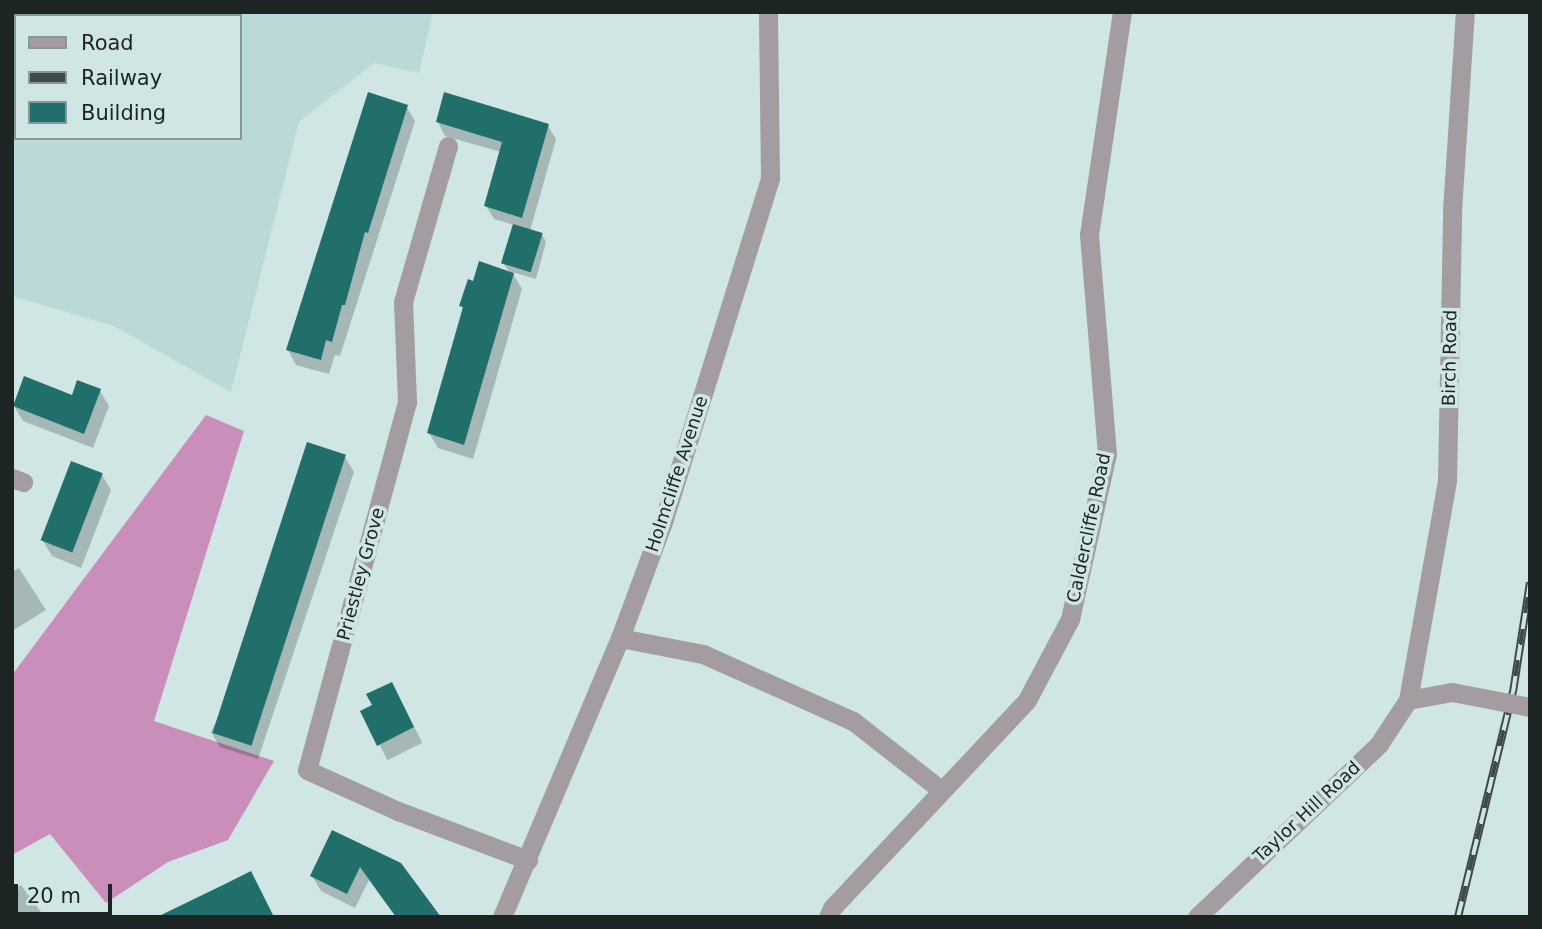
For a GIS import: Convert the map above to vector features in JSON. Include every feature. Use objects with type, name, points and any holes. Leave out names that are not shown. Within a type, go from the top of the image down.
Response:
[{"type":"street","name":"Holmcliffe Avenue","points":[[502,917],[620,638],[663,522],[770,178],[768,12]]},
{"type":"street","name":"Caldercliffe Road","points":[[828,917],[832,908],[1027,701],[1070,619],[1107,454],[1089,235],[1122,12]]},
{"type":"street","name":"Birch Road","points":[[1408,700],[1447,480],[1452,211],[1465,12]]},
{"type":"street","name":"Priestley Grove","points":[[448,146],[403,302],[407,402],[307,770],[398,811],[527,860]]},
{"type":"street","points":[[620,638],[703,654],[853,721],[941,790]]},
{"type":"street","points":[[1408,700],[1452,692],[1530,707]]},
{"type":"street","name":"Taylor Hill Road","points":[[1197,917],[1379,744],[1408,700]]},
{"type":"shaded area","points":[[12,12],[433,12],[419,73],[374,63],[299,122],[231,392],[114,326],[12,296]]},
{"type":"shaded area","points":[[206,415],[244,431],[154,721],[274,761],[228,840],[168,862],[106,903],[50,834],[12,855],[12,675]]},
{"type":"building","points":[[368,92],[408,105],[368,233],[365,232],[345,305],[342,305],[332,342],[326,340],[321,360],[286,350]]},
{"type":"building","points":[[444,92],[549,124],[522,218],[484,206],[502,142],[436,122]]},
{"type":"building","points":[[513,224],[543,233],[531,272],[501,263]]},
{"type":"building","points":[[479,261],[514,273],[464,445],[427,433],[463,307],[459,306],[468,279],[473,281]]},
{"type":"building","points":[[24,376],[72,395],[77,380],[101,389],[84,434],[13,406]]},
{"type":"building","points":[[307,442],[346,455],[251,746],[212,733]]},
{"type":"building","points":[[71,461],[103,473],[72,553],[41,540]]},
{"type":"building","points":[[392,682],[414,727],[377,746],[360,711],[372,705],[366,694]]},
{"type":"building","points":[[332,830],[401,863],[441,917],[396,917],[360,867],[347,894],[310,876]]},
{"type":"building","points":[[251,871],[274,917],[157,917],[225,884]]},
{"type":"railway","points":[[1458,917],[1513,692],[1530,582]]}]
